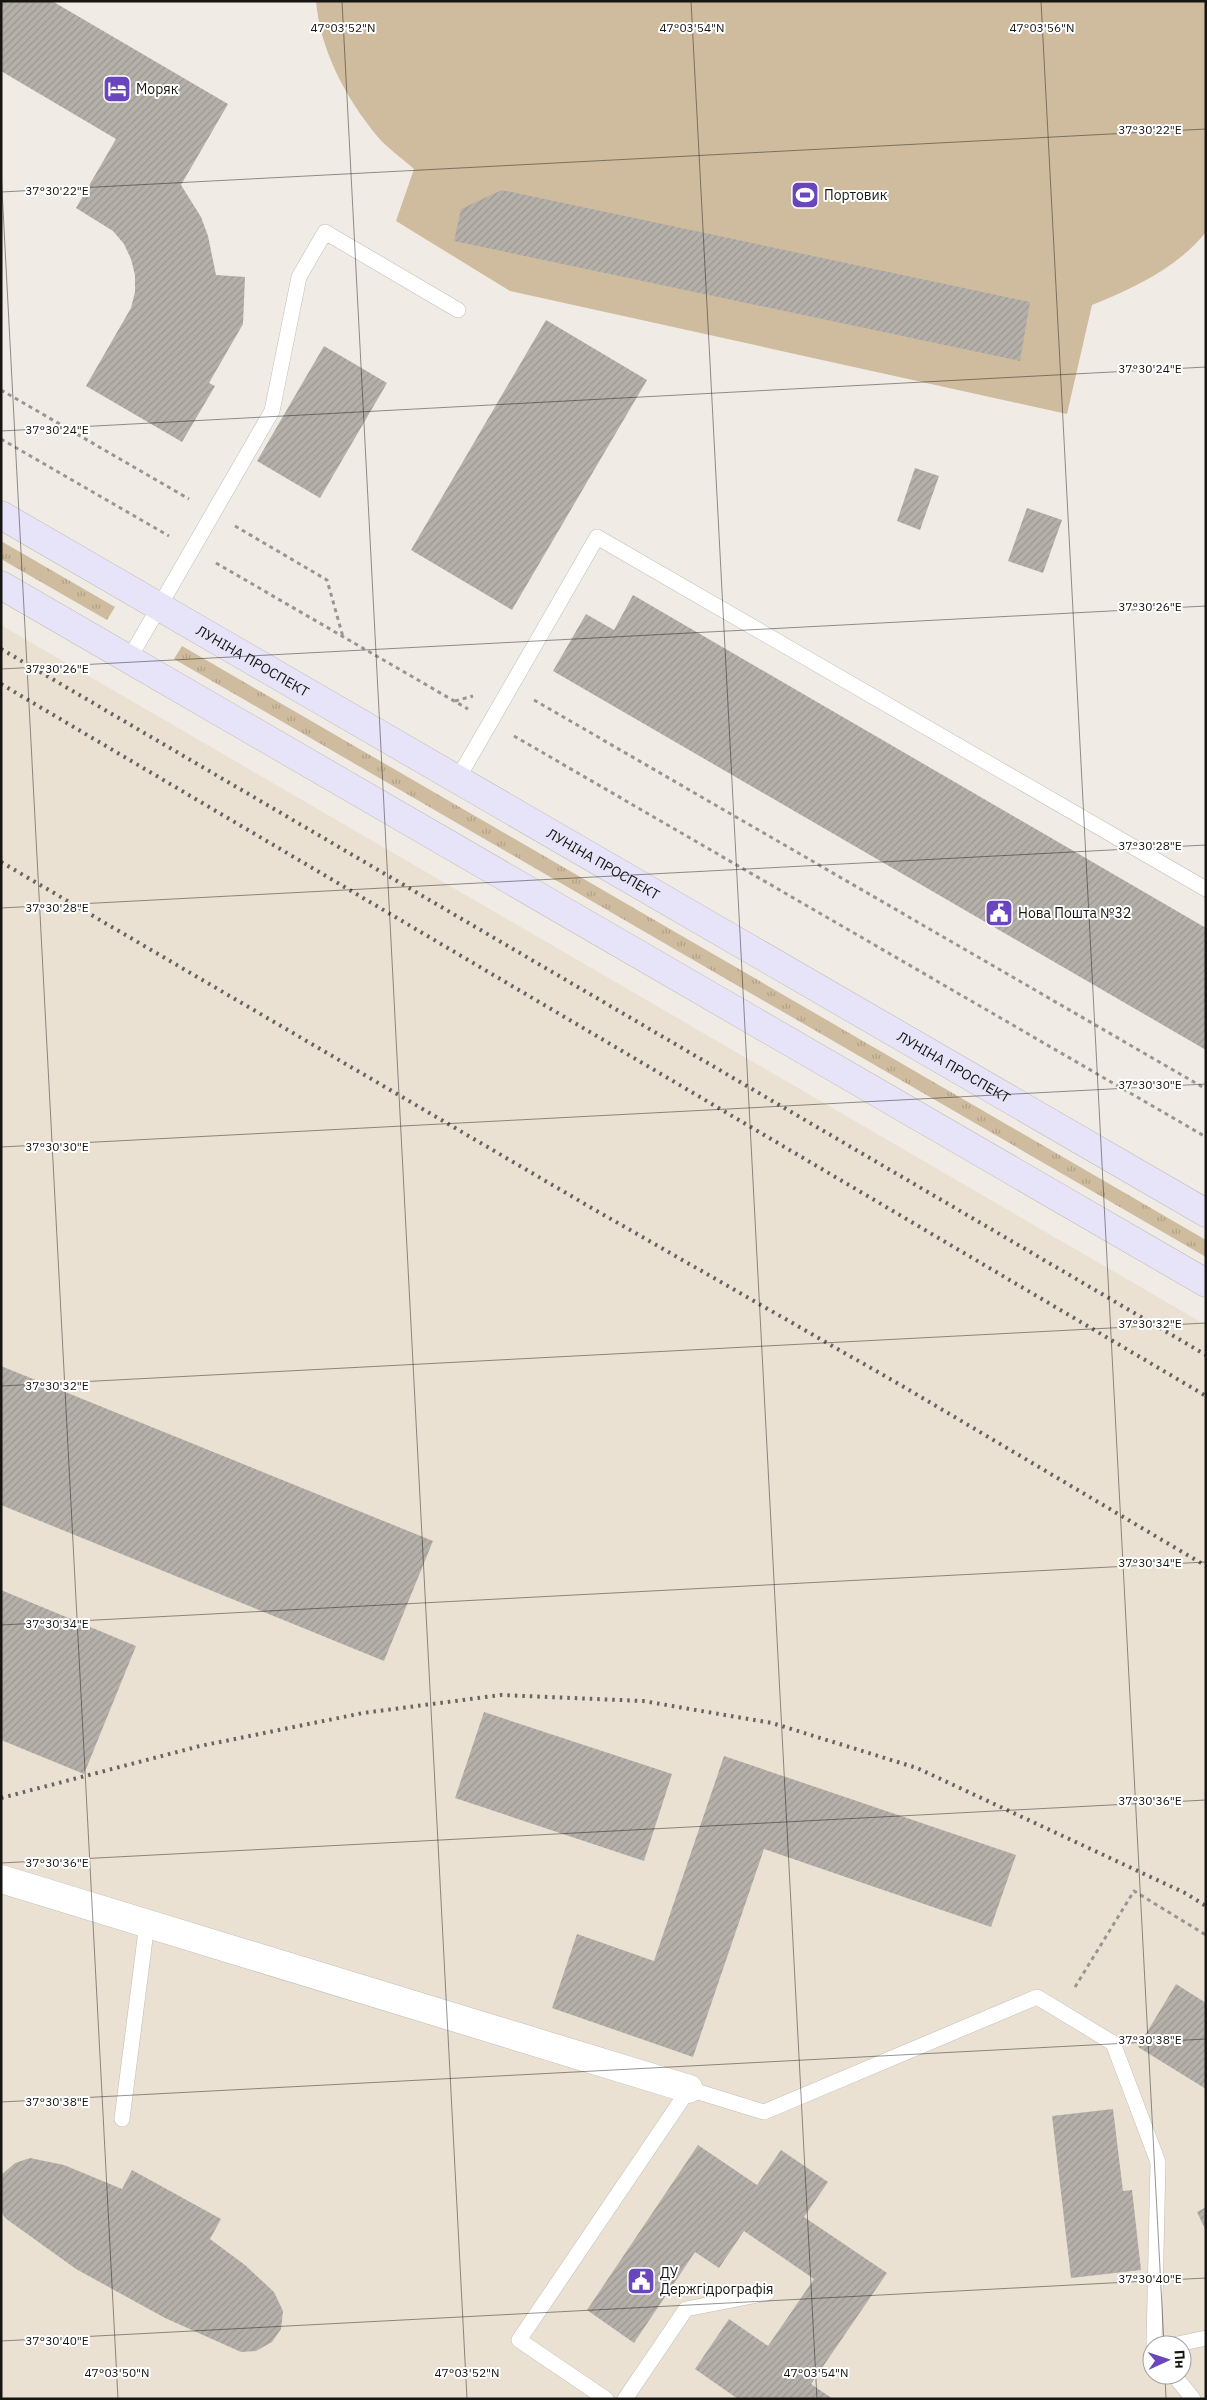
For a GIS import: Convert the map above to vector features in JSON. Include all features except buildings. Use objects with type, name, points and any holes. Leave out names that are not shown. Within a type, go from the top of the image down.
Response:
[{"type":"main road","name":"ЛУНІНА ПРОСПЕКТ","points":[[1,515],[1206,1214]]},
{"type":"main road","points":[[1,585],[1206,1283]]},
{"type":"street","points":[[1,1879],[689,2089]]},
{"type":"lane","points":[[129,659],[272,411],[299,277],[325,232],[458,310]]},
{"type":"lane","points":[[457,780],[597,537],[1206,890]]},
{"type":"lane","points":[[122,2119],[147,1923]]},
{"type":"lane","points":[[606,2399],[520,2340],[689,2089],[764,2112],[1037,1997],[1113,2042],[1158,2162],[1154,2335]]},
{"type":"lane","points":[[625,2399],[686,2309],[767,2293]]},
{"type":"lane","points":[[1192,2341],[1206,2338]]},
{"type":"lane","points":[[1182,2385],[1193,2399]]},
{"type":"path","points":[[1,390],[327,580],[343,637]]},
{"type":"path","points":[[1,439],[1206,1137]]},
{"type":"path","points":[[511,686],[1206,1089]]},
{"type":"path","points":[[1060,2011],[1134,1891],[1206,1935]]},
{"type":"shaded area","points":[[1,625],[1206,1325],[1206,2399],[1,2399]]},
{"type":"green space","name":"Портовик","points":[[316,1],[1206,1],[1206,232],[1182,256],[1154,276],[1092,305],[1067,414],[510,291],[396,221],[414,169],[377,136],[345,90],[336,73],[323,37]]},
{"type":"green space","points":[[1,541],[115,607],[107,620],[1,559]]},
{"type":"green space","points":[[182,646],[1206,1240],[1206,1257],[174,659]]},
{"type":"railway","points":[[1,649],[1206,1355]]},
{"type":"railway","points":[[1,684],[1206,1396]]},
{"type":"railway","points":[[1,862],[590,1207],[904,1387],[1206,1566]]},
{"type":"railway","points":[[1,1798],[200,1746],[363,1713],[501,1695],[643,1701],[772,1723],[917,1768],[1185,1893],[1206,1906]]},
{"type":"place","name":"Моряк","points":[[117,89]]},
{"type":"place","name":"Портовик","points":[[805,195]]},
{"type":"place","name":"Нова Пошта №32","points":[[999,913]]},
{"type":"place","name":"ДУ Держгідрографія","points":[[641,2281]]}]
